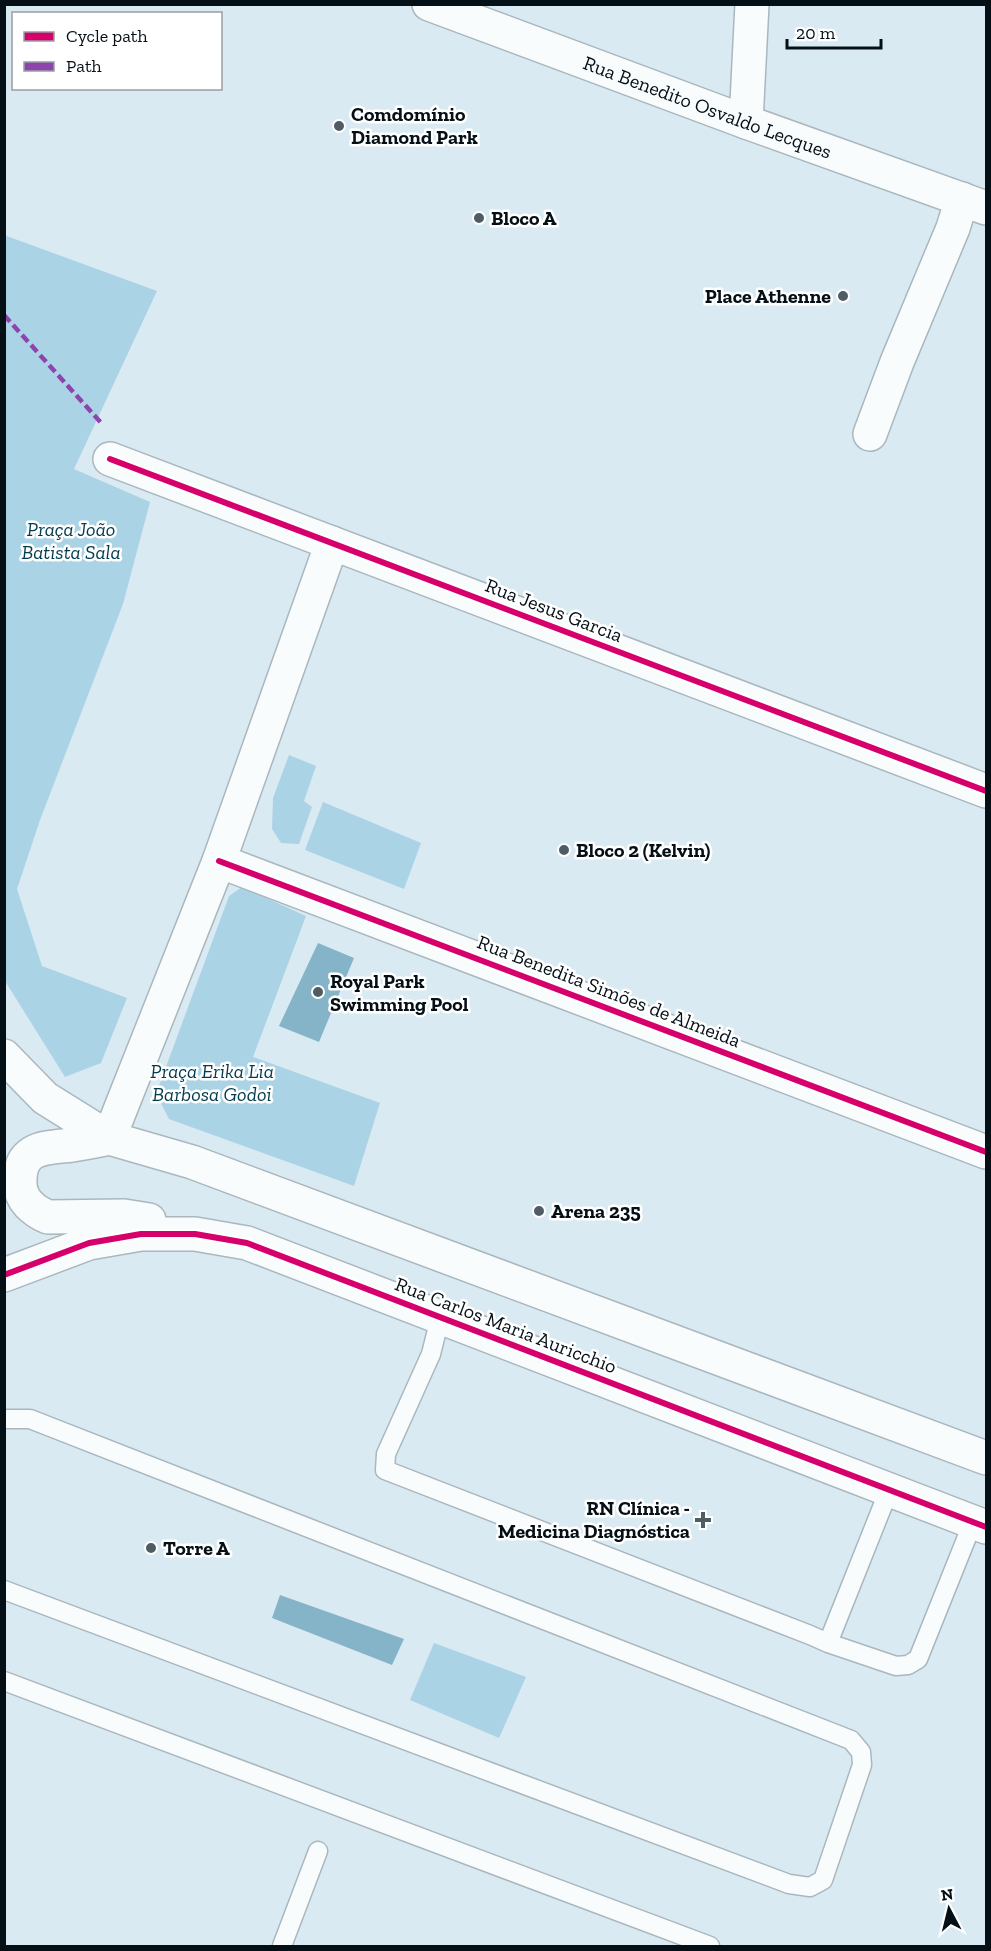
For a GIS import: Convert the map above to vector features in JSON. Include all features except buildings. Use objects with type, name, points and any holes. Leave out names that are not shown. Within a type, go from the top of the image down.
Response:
[{"type":"street","name":"Rua Benedito Osvaldo Lecques","points":[[429,4],[746,122],[974,203]]},
{"type":"street","points":[[746,122],[752,4]]},
{"type":"street","points":[[870,434],[897,362],[953,228],[974,203]]},
{"type":"street","name":"Rua Jesus Garcia","points":[[110,459],[987,792]]},
{"type":"street","points":[[109,1138],[219,861],[332,543]]},
{"type":"street","name":"Rua Benedita Simões de Almeida","points":[[219,861],[987,1152]]},
{"type":"street","points":[[4,1056],[45,1098],[109,1138],[192,1162],[987,1458]]},
{"type":"street","points":[[109,1138],[41,1147],[30,1154],[23,1164],[20,1176],[20,1188],[24,1199],[37,1212],[48,1217],[124,1216],[187,1225],[247,1244]]},
{"type":"street","name":"Rua Carlos Maria Auricchio","points":[[4,1275],[89,1242],[141,1234],[195,1234],[247,1244],[980,1524]]},
{"type":"lane","points":[[440,1318],[431,1354],[386,1454],[385,1470],[828,1642],[896,1666],[908,1665],[918,1659],[980,1524]]},
{"type":"lane","points":[[4,1419],[30,1419],[852,1740],[861,1752],[862,1764],[823,1880],[810,1887],[789,1884],[4,1590]]},
{"type":"lane","points":[[828,1642],[889,1490]]},
{"type":"lane","points":[[4,1680],[710,1947]]},
{"type":"lane","points":[[282,1947],[318,1851]]},
{"type":"green space","name":"Praça João Batista Sala","points":[[4,235],[157,291],[74,469],[150,502],[123,604],[40,820],[17,889],[42,966],[127,998],[101,1063],[65,1077],[5,981]]},
{"type":"green space","points":[[289,755],[316,766],[304,801],[312,807],[299,844],[281,843],[272,829],[273,798]]},
{"type":"green space","points":[[323,802],[421,843],[404,889],[305,850]]},
{"type":"green space","name":"Praça Erika Lia Barbosa Godoi","points":[[242,887],[306,916],[253,1057],[380,1103],[354,1186],[169,1119],[156,1094],[229,896]]},
{"type":"green space","points":[[434,1643],[526,1677],[499,1738],[410,1700]]},
{"type":"shaded area","name":"Royal Park Swimming Pool","points":[[318,943],[354,958],[319,1042],[279,1026]]},
{"type":"shaded area","points":[[280,1595],[404,1639],[392,1665],[272,1618]]},
{"type":"marked path","points":[[4,315],[103,425]]},
{"type":"cycle path","points":[[110,459],[986,791]]},
{"type":"cycle path","points":[[219,861],[986,1152]]},
{"type":"cycle path","points":[[4,1275],[89,1243],[141,1234],[195,1234],[247,1243],[986,1527]]},
{"type":"place","name":"Comdomínio Diamond Park","points":[[339,126]]},
{"type":"place","name":"Bloco A","points":[[479,218]]},
{"type":"place","name":"Place Athenne","points":[[843,296]]},
{"type":"place","name":"Bloco 2 (Kelvin)","points":[[564,850]]},
{"type":"place","name":"Royal Park Swimming Pool","points":[[318,992]]},
{"type":"place","name":"Arena 235","points":[[539,1211]]},
{"type":"place","name":"RN Clínica - Medicina Diagnóstica","points":[[703,1520]]},
{"type":"place","name":"Torre A","points":[[151,1548]]}]
